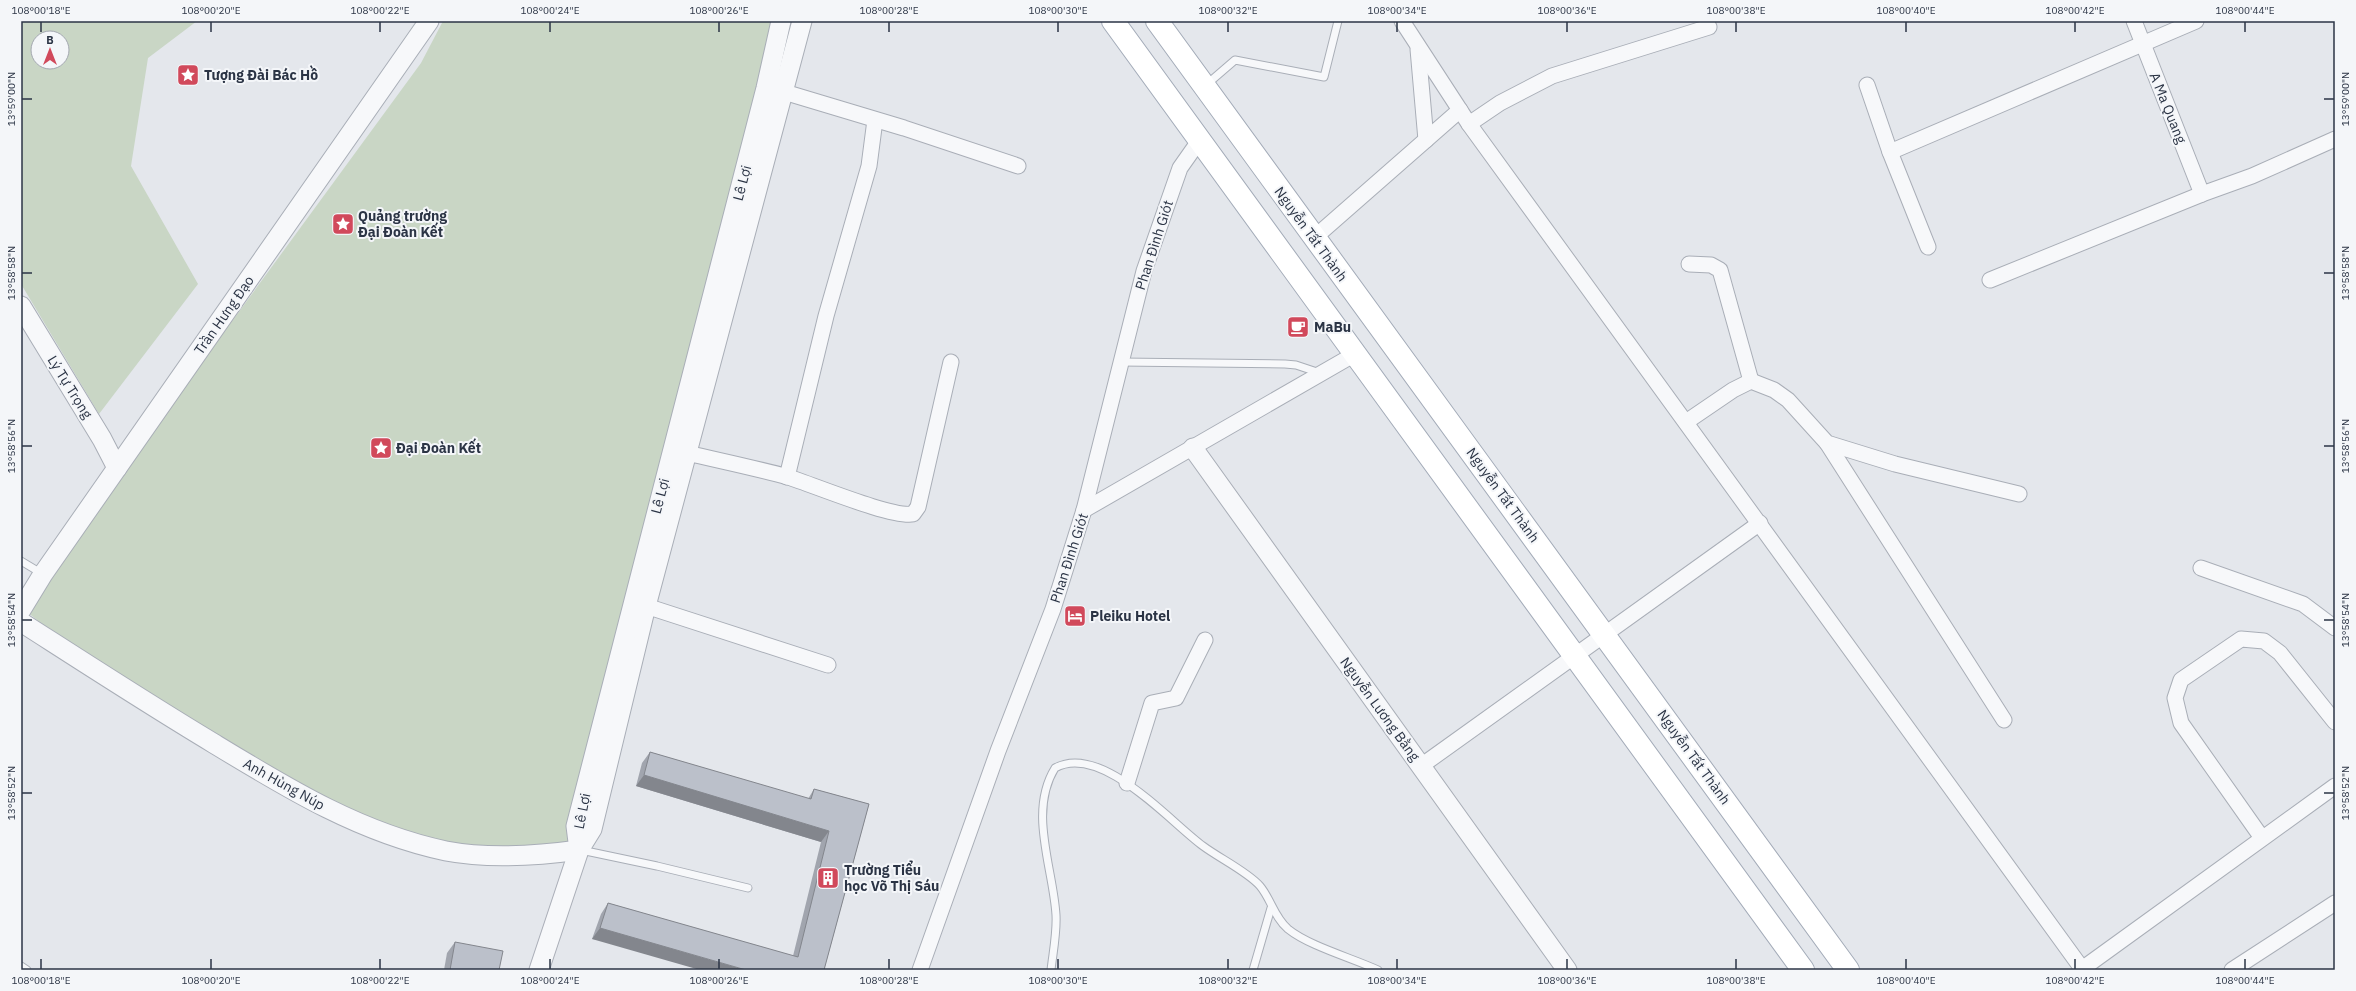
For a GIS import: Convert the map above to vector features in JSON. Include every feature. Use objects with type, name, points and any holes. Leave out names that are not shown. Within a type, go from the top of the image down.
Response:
[{"type":"main road","points":[[1113,21],[1199,142],[1803,970]]},
{"type":"main road","name":"Nguyễn Tất Thành","points":[[1157,21],[1848,970]]},
{"type":"street","name":"Trần Hưng Đạo","points":[[21,610],[43,574],[429,21]]},
{"type":"street","name":"Lê Lợi","points":[[539,970],[579,850],[576,826],[680,451],[781,21]]},
{"type":"street","points":[[579,850],[592,829],[646,606],[680,451],[784,92],[802,21]]},
{"type":"street","points":[[1402,21],[1469,124],[1760,523],[2082,969],[2335,786]]},
{"type":"street","name":"A Ma Quang","points":[[2134,21],[2202,194]]},
{"type":"street","points":[[1890,152],[2196,21]]},
{"type":"street","points":[[1469,124],[1500,103],[1552,76],[1710,27]]},
{"type":"street","points":[[1418,46],[1426,140]]},
{"type":"street","points":[[1867,85],[1890,152],[1928,247]]},
{"type":"street","points":[[784,92],[1018,166]]},
{"type":"street","points":[[1314,238],[1460,110]]},
{"type":"street","points":[[787,477],[826,316],[869,166],[875,120]]},
{"type":"street","points":[[1990,280],[2202,194],[2252,176],[2335,138]]},
{"type":"street","name":"Phan Đình Giót","points":[[920,970],[996,758],[1053,608],[1084,510],[1144,271],[1180,168],[1199,142]]},
{"type":"street","points":[[1689,264],[1711,265],[1720,270],[1751,381]]},
{"type":"street","name":"Lý Tự Trọng","points":[[21,306],[102,439],[117,468]]},
{"type":"street","points":[[1084,510],[1355,354]]},
{"type":"street","points":[[680,451],[787,477],[888,510],[906,515],[913,514],[918,507],[951,362]]},
{"type":"street","points":[[1686,422],[1733,390],[1751,381],[1774,390],[1788,400],[1827,443],[2004,720]]},
{"type":"street","points":[[1827,443],[1895,464],[2019,494]]},
{"type":"street","name":"Nguyễn Lương Bằng","points":[[1193,448],[1567,970]]},
{"type":"street","points":[[1421,766],[1760,523]]},
{"type":"street","points":[[2201,568],[2302,604],[2335,628]]},
{"type":"street","points":[[646,606],[828,665]]},
{"type":"street","name":"Anh Hùng Núp","points":[[21,622],[165,715],[301,795],[357,823],[399,839],[447,851],[506,856],[544,855],[579,850]]},
{"type":"street","points":[[2262,838],[2181,722],[2175,698],[2181,680],[2241,638],[2264,641],[2280,653],[2335,722]]},
{"type":"street","points":[[1127,783],[1152,704],[1176,698],[1205,640]]},
{"type":"street","points":[[2232,970],[2335,903]]},
{"type":"lane","points":[[1204,86],[1235,60],[1324,77],[1338,21]]},
{"type":"lane","points":[[1121,362],[1296,365],[1321,374]]},
{"type":"lane","points":[[21,561],[43,574]]},
{"type":"lane","points":[[1051,970],[1056,916],[1043,818],[1044,792],[1048,779],[1055,768],[1062,764],[1078,764],[1106,772],[1127,783],[1149,798],[1201,845],[1252,879],[1265,893],[1271,908],[1281,922],[1297,935],[1378,970]]},
{"type":"lane","points":[[579,850],[657,866],[748,888]]},
{"type":"lane","points":[[1253,970],[1271,908]]},
{"type":"lane","points":[[21,966],[27,970]]},
{"type":"green space","points":[[21,21],[197,21],[148,58],[131,166],[198,284],[99,414],[21,284]]},
{"type":"green space","name":"Đại Đoàn Kết","points":[[443,21],[780,21],[579,850],[506,856],[399,839],[116,683],[22,608],[421,63]]},
{"type":"building","name":"Trường Tiểu học Võ Thị Sáu","points":[[650,752],[811,799],[814,789],[869,804],[824,970],[746,970],[600,928],[608,903],[798,957],[829,831],[644,775]]},
{"type":"building","points":[[455,942],[503,951],[499,970],[450,970]]},
{"type":"place","name":"Tượng Đài Bác Hồ","points":[[188,75]]},
{"type":"place","name":"Quảng trường Đại Đoàn Kết","points":[[343,224]]},
{"type":"place","name":"MaBu","points":[[1298,327]]},
{"type":"place","name":"Đại Đoàn Kết","points":[[381,448]]},
{"type":"place","name":"Pleiku Hotel","points":[[1075,616]]},
{"type":"place","name":"Trường Tiểu học Võ Thị Sáu","points":[[828,878]]}]
